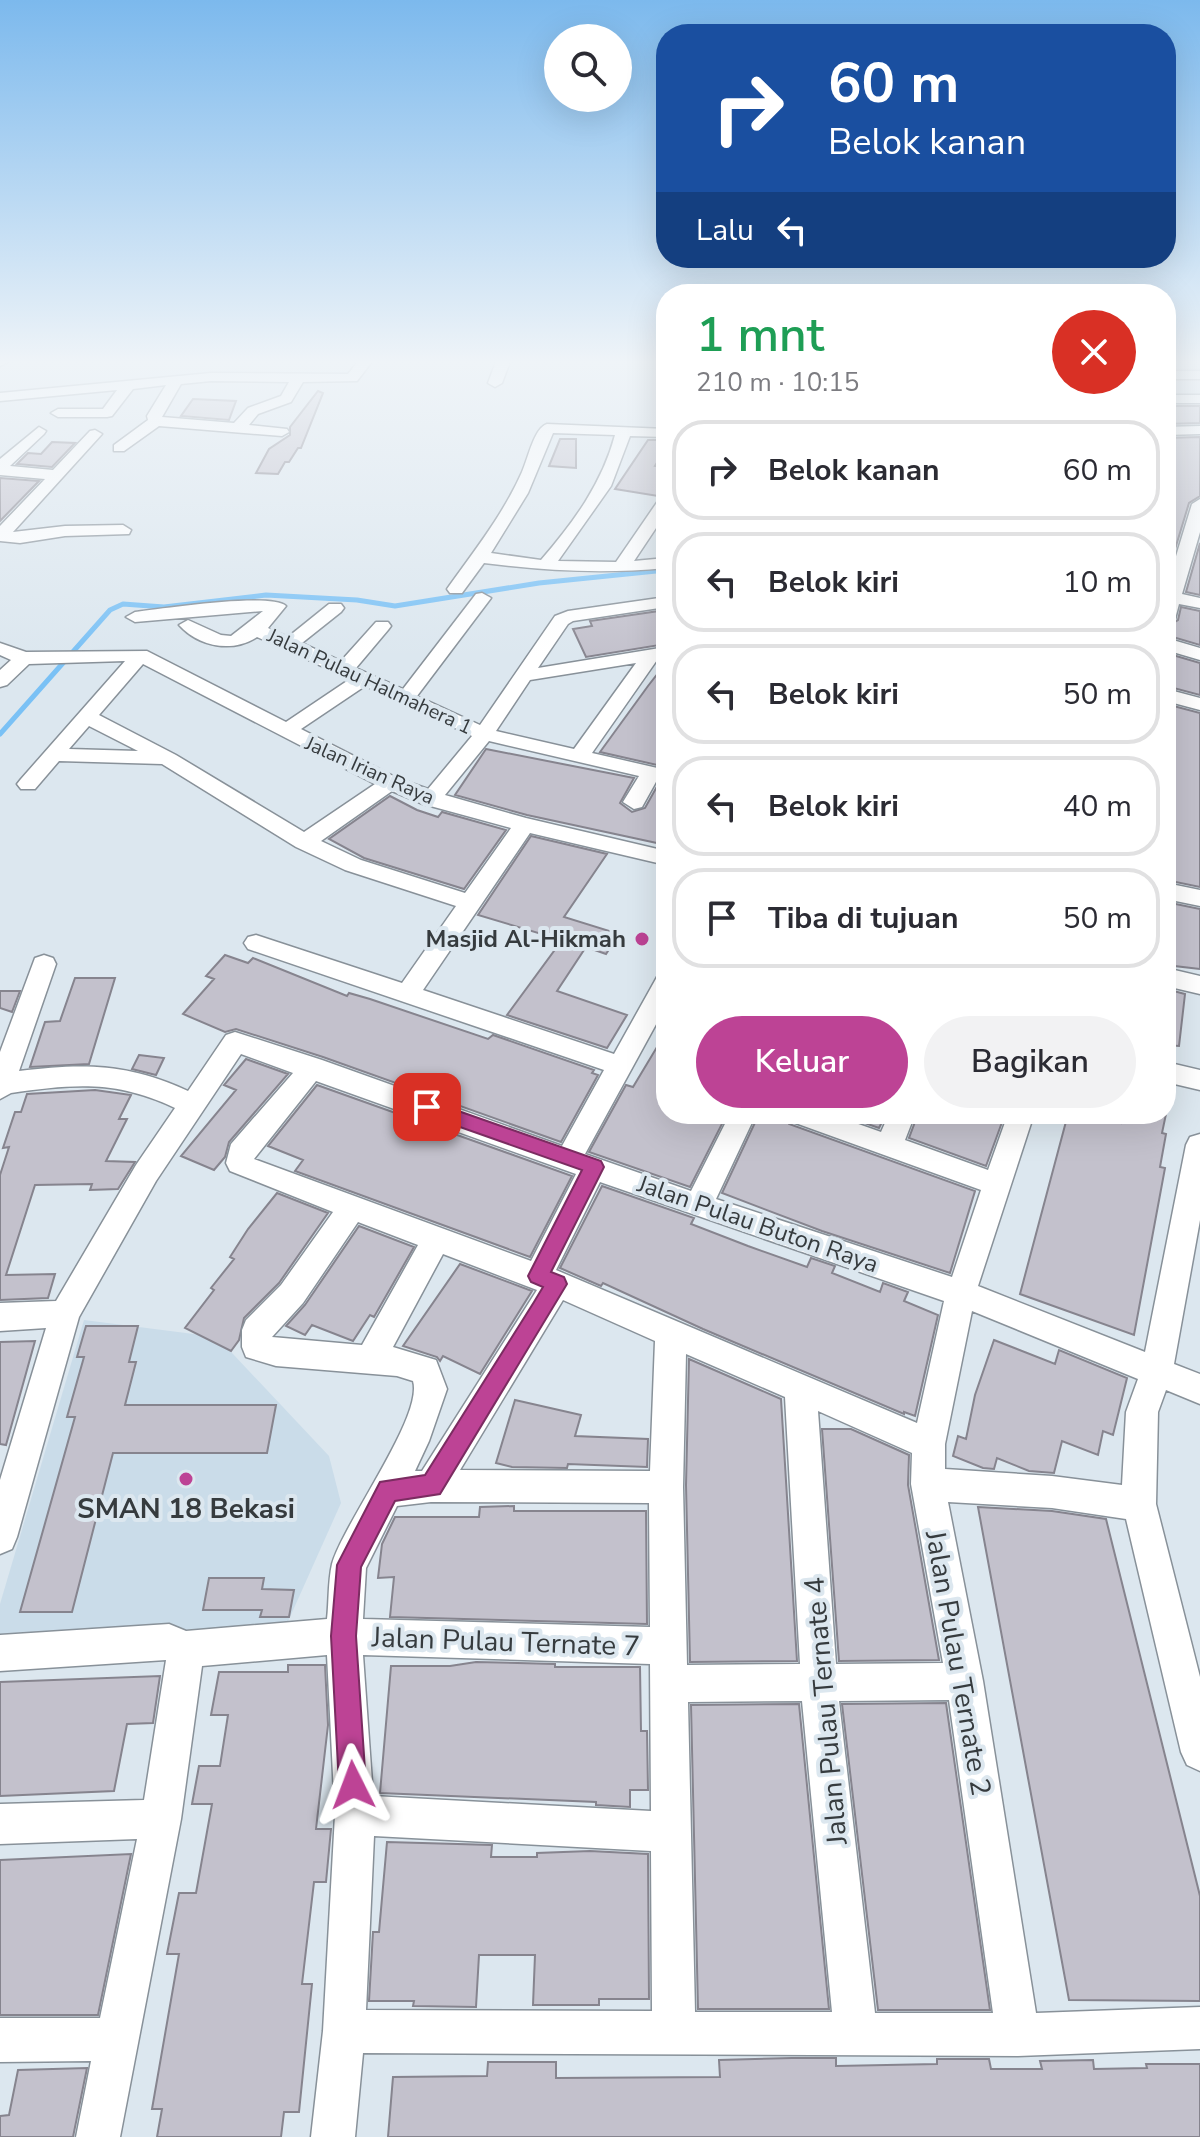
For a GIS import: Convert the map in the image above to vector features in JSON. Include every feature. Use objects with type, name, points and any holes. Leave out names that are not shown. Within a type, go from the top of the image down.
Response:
[{"type":"street","points":[[1,535],[71,459]]},
{"type":"street","points":[[456,589],[510,516],[536,459]]},
{"type":"street","points":[[545,566],[598,496],[618,459]]},
{"type":"street","points":[[0,469],[55,475]]},
{"type":"street","points":[[1176,575],[1200,504]]},
{"type":"street","points":[[621,567],[656,516]]},
{"type":"street","points":[[1,535],[20,538],[65,531],[123,530]]},
{"type":"street","points":[[481,557],[545,566],[621,567],[654,584]]},
{"type":"street","points":[[431,799],[484,734],[521,676],[566,617],[654,584]]},
{"type":"street","points":[[406,698],[482,598]]},
{"type":"street","points":[[1176,598],[1200,603]]},
{"type":"street","points":[[135,617],[237,606],[277,606],[256,629],[235,642],[226,642],[188,625]]},
{"type":"street","points":[[290,644],[335,608]]},
{"type":"street","points":[[345,669],[382,626]]},
{"type":"street","name":"Jalan Pulau Halmahera 1","points":[[256,629],[484,734],[656,773]]},
{"type":"street","points":[[1176,647],[1200,654]]},
{"type":"street","points":[[0,649],[24,658],[140,655]]},
{"type":"street","points":[[521,676],[656,654]]},
{"type":"street","points":[[28,784],[140,655]]},
{"type":"street","name":"Jalan Irian Raya","points":[[140,655],[390,783],[431,799],[524,825],[656,856]]},
{"type":"street","points":[[579,756],[656,657]]},
{"type":"street","points":[[0,681],[24,658]]},
{"type":"street","points":[[285,731],[365,678]]},
{"type":"street","points":[[1176,698],[1200,704]]},
{"type":"street","points":[[86,716],[169,759],[304,842],[353,865],[469,902]]},
{"type":"street","points":[[56,755],[169,759]]},
{"type":"street","points":[[634,802],[656,777]]},
{"type":"street","points":[[304,842],[390,783]]},
{"type":"street","points":[[407,995],[524,825]]},
{"type":"street","points":[[1176,893],[1200,898]]},
{"type":"street","points":[[256,943],[621,1066]]},
{"type":"street","points":[[0,1537],[65,1314],[146,1173],[191,1104],[146,1082],[110,1074],[83,1073],[1,1086],[44,964]]},
{"type":"street","points":[[1176,979],[1200,985]]},
{"type":"street","points":[[431,1486],[547,1280],[582,1162],[621,1066],[656,1001]]},
{"type":"street","name":"Jalan Pulau Buton Raya","points":[[191,1104],[235,1042],[698,1205],[961,1293],[1200,1389]]},
{"type":"street","points":[[313,1067],[241,1152],[240,1163],[547,1280],[929,1444]]},
{"type":"street","points":[[1176,1074],[1200,1080]]},
{"type":"street","points":[[698,1205],[738,1124]]},
{"type":"street","points":[[826,1124],[996,1184]]},
{"type":"street","points":[[888,1147],[898,1124]]},
{"type":"street","name":"Jalan Pulau Ternate 2","points":[[1017,1124],[961,1293],[929,1444],[928,1484],[965,1681],[1018,2035]]},
{"type":"street","points":[[1200,1145],[1196,1192],[1157,1370],[1142,1412],[1138,1463],[1139,1504],[1200,1752]]},
{"type":"street","points":[[333,2137],[344,2031],[355,1815],[344,1636],[349,1565],[413,1441],[431,1389],[425,1370],[397,1362],[276,1352],[257,1347],[255,1340],[257,1330],[292,1294],[353,1207]]},
{"type":"street","points":[[371,1359],[437,1237]]},
{"type":"street","points":[[0,1317],[65,1314]]},
{"type":"street","points":[[671,1331],[666,1487],[674,2033]]},
{"type":"street","name":"Jalan Pulau Ternate 4","points":[[800,1387],[819,1683],[856,2034]]},
{"type":"street","points":[[928,1484],[1052,1492],[1139,1504]]},
{"type":"street","points":[[389,1490],[431,1486],[666,1487]]},
{"type":"street","name":"Jalan Pulau Ternate 7","points":[[0,1653],[169,1642],[186,1649],[344,1636],[668,1646]]},
{"type":"street","points":[[98,2137],[161,1819],[186,1649]]},
{"type":"street","points":[[669,1684],[965,1681]]},
{"type":"street","points":[[355,1815],[671,1832]]},
{"type":"street","points":[[0,1824],[161,1819]]},
{"type":"street","points":[[344,2031],[1018,2035],[1200,2028]]},
{"type":"street","points":[[0,2040],[119,2039]]},
{"type":"shaded area","name":"SMAN 18 Bekasi","points":[[84,1320],[217,1337],[329,1456],[341,1503],[282,1635],[0,1634],[0,1604]]},
{"type":"building","points":[[22,459],[60,459],[52,467],[17,464]]},
{"type":"building","points":[[264,459],[291,459],[285,462],[278,474],[256,473]]},
{"type":"building","points":[[552,459],[576,459],[576,468],[549,466]]},
{"type":"building","points":[[635,459],[656,459],[656,496],[615,489]]},
{"type":"building","points":[[1176,459],[1200,459],[1200,496],[1189,503],[1176,546]]},
{"type":"building","points":[[0,478],[39,481],[0,521]]},
{"type":"building","points":[[1200,543],[1200,595],[1186,592]]},
{"type":"building","points":[[1181,607],[1200,611],[1200,645],[1176,638]]},
{"type":"building","points":[[656,611],[656,646],[586,657],[573,629],[592,626],[590,621]]},
{"type":"building","points":[[1176,656],[1200,663],[1200,695],[1176,689]]},
{"type":"building","points":[[656,676],[656,765],[600,752]]},
{"type":"building","points":[[1176,707],[1200,713],[1200,887],[1176,882]]},
{"type":"building","points":[[486,749],[634,778],[620,803],[632,812],[645,808],[656,788],[656,843],[527,815],[455,795]]},
{"type":"building","points":[[390,796],[438,817],[442,812],[506,830],[464,889],[364,858],[329,839]]},
{"type":"building","points":[[531,836],[607,854],[564,917],[619,934],[606,954],[586,947],[557,991],[627,1015],[607,1048],[507,1015],[562,940],[478,915]]},
{"type":"building","points":[[1176,904],[1200,909],[1200,969],[1176,966]]},
{"type":"building","points":[[225,955],[248,963],[253,958],[347,996],[349,993],[370,999],[488,1039],[493,1035],[594,1070],[592,1073],[598,1075],[561,1142],[323,1057],[236,1029],[225,1032],[183,1014],[214,979],[206,976]]},
{"type":"building","points":[[75,978],[115,978],[89,1064],[30,1067],[45,1022],[60,1021]]},
{"type":"building","points":[[0,991],[20,991],[12,1012],[0,1008]]},
{"type":"building","points":[[1176,992],[1185,994],[1179,1046],[1176,1046]]},
{"type":"building","points":[[656,1049],[656,1124],[722,1124],[690,1187],[589,1152],[626,1085],[633,1087]]},
{"type":"building","points":[[139,1055],[164,1058],[156,1075],[132,1069]]},
{"type":"building","points":[[246,1059],[288,1074],[229,1142],[225,1157],[214,1170],[181,1156],[236,1090],[224,1085]]},
{"type":"building","points":[[317,1085],[572,1176],[530,1257],[295,1171],[303,1160],[268,1146]]},
{"type":"building","points":[[95,1090],[131,1095],[119,1119],[127,1119],[106,1161],[135,1162],[118,1189],[90,1190],[92,1184],[35,1185],[6,1275],[55,1274],[48,1298],[0,1300],[0,1175],[9,1147],[3,1148],[15,1112],[21,1112],[27,1094]]},
{"type":"building","points":[[754,1124],[789,1124],[975,1191],[950,1273],[822,1231],[722,1193]]},
{"type":"building","points":[[914,1124],[1001,1124],[986,1166],[909,1138]]},
{"type":"building","points":[[1065,1124],[1164,1124],[1162,1133],[1166,1134],[1160,1167],[1165,1168],[1134,1335],[1020,1294]]},
{"type":"building","points":[[602,1186],[694,1218],[691,1224],[807,1267],[811,1258],[835,1266],[832,1273],[880,1292],[883,1283],[908,1292],[904,1301],[938,1315],[915,1416],[703,1329],[603,1283],[601,1286],[560,1268]]},
{"type":"building","points":[[277,1193],[328,1213],[279,1283],[244,1318],[239,1340],[231,1351],[185,1328],[234,1259],[230,1257],[248,1229]]},
{"type":"building","points":[[359,1226],[414,1247],[374,1317],[370,1315],[353,1341],[312,1325],[305,1335],[286,1326],[305,1305]]},
{"type":"building","points":[[460,1264],[532,1291],[480,1374],[443,1356],[440,1361],[437,1357],[403,1346]]},
{"type":"building","points":[[86,1326],[138,1326],[129,1362],[136,1362],[125,1405],[276,1405],[267,1453],[113,1453],[72,1612],[20,1612],[75,1417],[67,1417],[84,1357],[77,1357]]},
{"type":"building","points":[[994,1340],[1055,1364],[1059,1350],[1127,1378],[1113,1435],[1103,1431],[1098,1455],[1062,1441],[1054,1473],[1029,1471],[997,1458],[994,1469],[983,1468],[953,1456],[958,1436],[966,1439],[975,1395]]},
{"type":"building","points":[[35,1341],[6,1445],[0,1444],[0,1342]]},
{"type":"building","points":[[689,1359],[781,1399],[797,1661],[690,1662],[686,1485]]},
{"type":"building","points":[[515,1400],[581,1415],[575,1436],[648,1439],[647,1467],[568,1464],[567,1468],[512,1467],[496,1463]]},
{"type":"building","points":[[822,1429],[851,1429],[909,1455],[908,1485],[939,1660],[839,1661]]},
{"type":"building","points":[[514,1506],[514,1511],[646,1511],[647,1624],[390,1617],[394,1577],[378,1578],[382,1544],[395,1517],[479,1517],[480,1507]]},
{"type":"building","points":[[978,1507],[1052,1511],[1106,1519],[1200,1896],[1200,2001],[1069,2000]]},
{"type":"building","points":[[209,1578],[264,1578],[262,1589],[294,1590],[289,1617],[260,1617],[262,1610],[203,1610]]},
{"type":"building","points":[[476,1662],[555,1664],[555,1667],[640,1667],[641,1731],[647,1731],[648,1790],[630,1790],[630,1807],[596,1805],[596,1802],[380,1793],[391,1666],[450,1666]]},
{"type":"building","points":[[288,1665],[325,1665],[328,1725],[316,1829],[331,1829],[326,1882],[314,1882],[302,1984],[312,1984],[299,2112],[284,2112],[281,2137],[157,2137],[162,2109],[152,2109],[179,1954],[167,1954],[179,1893],[196,1893],[212,1804],[192,1804],[199,1766],[220,1766],[228,1715],[211,1715],[219,1672],[288,1672]]},
{"type":"building","points":[[160,1676],[153,1723],[127,1724],[114,1791],[0,1796],[0,1682]]},
{"type":"building","points":[[946,1703],[990,2010],[878,2010],[842,1704]]},
{"type":"building","points":[[799,1704],[829,2009],[698,2009],[691,1705]]},
{"type":"building","points":[[387,1842],[492,1845],[491,1857],[537,1857],[537,1853],[590,1851],[648,1854],[649,1999],[599,1999],[599,2005],[533,2005],[535,1955],[479,1955],[476,2007],[413,2006],[414,2001],[369,2001],[373,1932],[379,1932]]},
{"type":"building","points":[[131,1854],[98,2015],[0,2015],[0,1860]]},
{"type":"building","points":[[836,2058],[836,2066],[937,2064],[937,2059],[989,2059],[991,2069],[1042,2069],[1040,2061],[1093,2060],[1094,2069],[1147,2068],[1146,2064],[1200,2064],[1200,2137],[388,2137],[393,2077],[487,2076],[488,2062],[556,2062],[556,2078],[720,2077],[719,2060]]},
{"type":"building","points":[[87,2068],[73,2137],[0,2137],[0,2116],[9,2115],[18,2070]]},
{"type":"waterway","points":[[0,734],[110,610],[123,604],[164,607],[266,595],[357,600],[395,606],[539,583],[656,571]]},
{"type":"place","name":"Masjid Al-Hikmah","points":[[642,939]]},
{"type":"place","name":"SMAN 18 Bekasi","points":[[186,1479]]},
{"type":"route","points":[[353,1785],[344,1636],[349,1565],[389,1490],[431,1486],[557,1284],[538,1276],[594,1167],[427,1107]]}]
